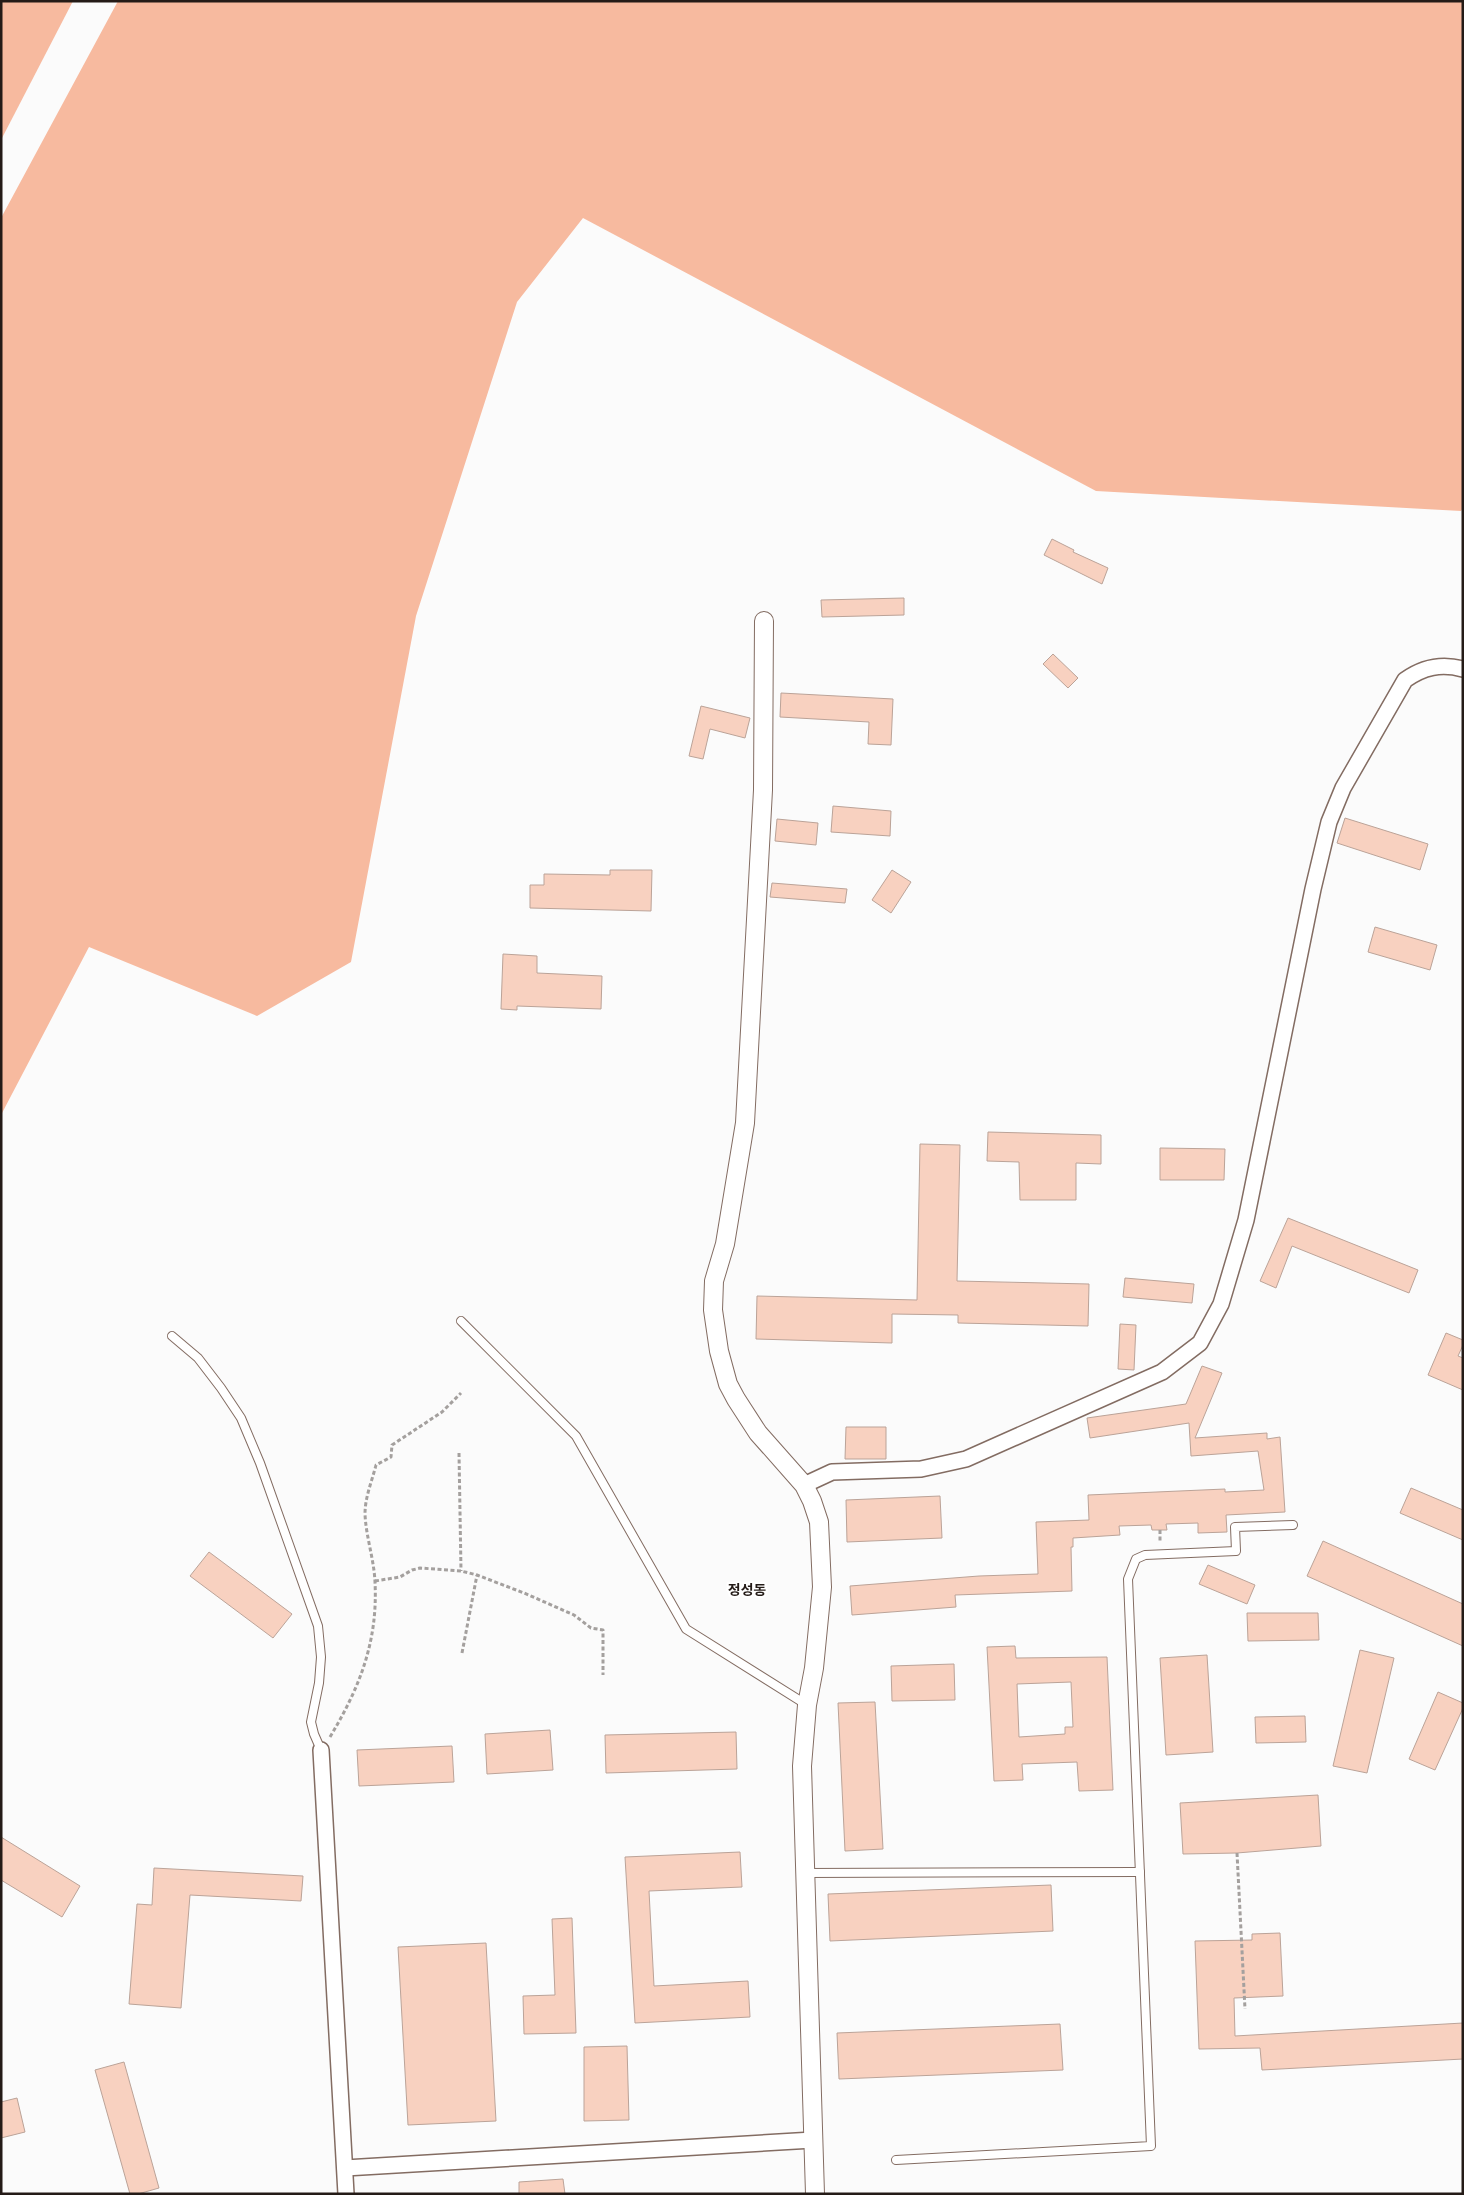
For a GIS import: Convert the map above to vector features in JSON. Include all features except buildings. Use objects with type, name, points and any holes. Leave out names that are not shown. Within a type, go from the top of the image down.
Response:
[{"type":"street","points":[[764,621],[763,790],[745,1123],[725,1244],[714,1281],[713,1310],[719,1351],[728,1384],[758,1433],[804,1485],[819,1522],[822,1587],[814,1668],[807,1706],[802,1766],[815,2194]]},
{"type":"street","points":[[804,1485],[832,1472],[920,1469],[966,1459],[1162,1372],[1200,1343],[1221,1304],[1246,1220],[1313,889],[1329,822],[1343,788],[1405,680],[1418,670],[1434,667],[1463,669]]},
{"type":"street","points":[[321,1750],[346,2194]]},
{"type":"street","points":[[345,2168],[813,2140]]},
{"type":"lane","points":[[461,1321],[576,1436],[686,1629],[807,1706]]},
{"type":"lane","points":[[172,1336],[198,1358],[241,1418],[266,1480],[318,1626],[321,1657],[319,1683],[312,1722],[314,1734],[321,1750]]},
{"type":"lane","points":[[896,2160],[1151,2146],[1128,1579],[1130,1569],[1136,1559],[1145,1555],[1236,1552],[1235,1527],[1293,1525]]},
{"type":"lane","points":[[805,1873],[1140,1872]]},
{"type":"path","points":[[321,1750],[334,1730],[365,1667],[373,1630],[375,1581],[365,1513],[366,1501],[376,1465],[390,1457],[392,1445],[442,1412],[461,1393]]},
{"type":"path","points":[[459,1453],[460,1571]]},
{"type":"path","points":[[375,1581],[400,1577],[420,1568],[460,1571],[477,1575],[574,1615],[591,1628],[603,1630],[603,1675]]},
{"type":"path","points":[[462,1653],[477,1575]]},
{"type":"path","points":[[1237,1853],[1245,2009]]},
{"type":"shaded area","points":[[1,1],[73,1],[1,140]]},
{"type":"shaded area","points":[[118,1],[1463,1],[1463,508],[1461,511],[1096,491],[583,218],[517,302],[416,616],[351,962],[257,1016],[89,947],[1,1115],[1,218]]},
{"type":"district","name":"정성동","points":[[747,1590]]}]
